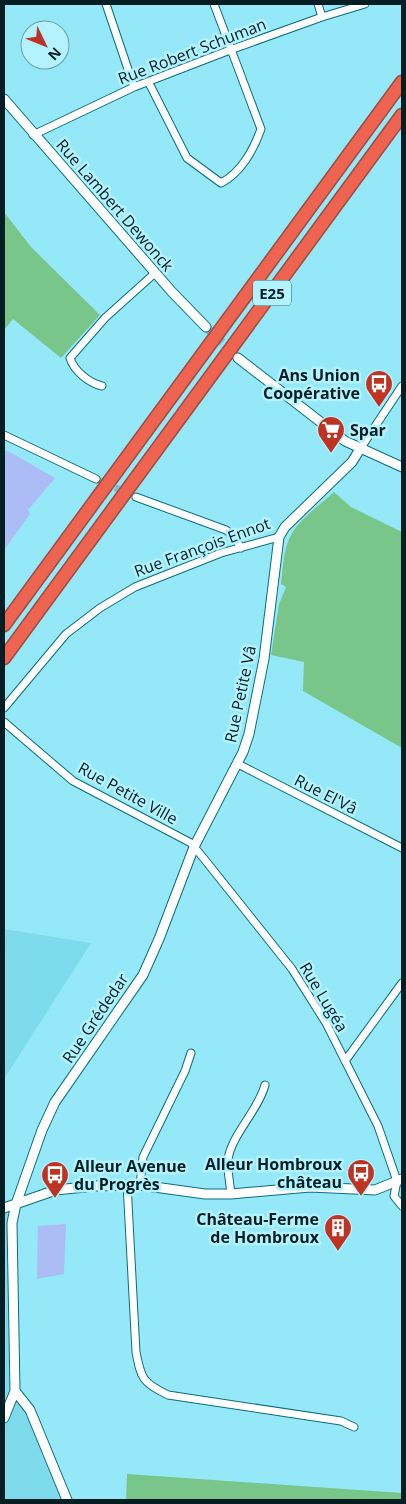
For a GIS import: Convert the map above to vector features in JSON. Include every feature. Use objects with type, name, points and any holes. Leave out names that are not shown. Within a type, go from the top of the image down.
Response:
[{"type":"highway","name":"E25","points":[[4,625],[402,82]]},
{"type":"highway","name":"E25","points":[[4,658],[402,115]]},
{"type":"street","points":[[106,4],[134,87]]},
{"type":"street","points":[[148,83],[187,158],[221,183],[231,178],[256,145],[260,129],[214,4]]},
{"type":"street","points":[[318,4],[322,17]]},
{"type":"street","name":"Rue Robert Schuman","points":[[33,135],[134,87],[322,17],[366,4]]},
{"type":"street","name":"Rue Lambert Dewonck","points":[[4,99],[33,135],[155,273],[206,327]]},
{"type":"street","points":[[102,386],[94,384],[80,373],[72,365],[70,358],[80,344],[105,318],[155,273]]},
{"type":"street","points":[[238,358],[345,441],[402,467]]},
{"type":"street","points":[[360,449],[402,386]]},
{"type":"street","points":[[4,435],[96,479]]},
{"type":"street","name":"Rue François Ennot","points":[[4,708],[66,634],[100,608],[135,587],[221,553],[279,537],[285,527],[352,462],[360,449]]},
{"type":"street","points":[[136,497],[226,530],[234,536],[241,548]]},
{"type":"street","name":"Rue Petite Vâ","points":[[194,847],[238,764],[249,734],[264,659],[279,537]]},
{"type":"street","name":"Rue Petite Ville","points":[[4,722],[73,781],[191,843],[194,847]]},
{"type":"street","name":"Rue El'Vâ","points":[[238,764],[402,848]]},
{"type":"street","name":"Rue Lugéa","points":[[194,847],[292,970],[326,1023],[378,1126],[400,1180],[394,1196],[402,1206]]},
{"type":"street","name":"Rue Grédedar","points":[[16,1391],[12,1223],[16,1204],[42,1130],[55,1102],[143,975],[159,939],[194,847]]},
{"type":"street","points":[[345,1061],[402,983]]},
{"type":"street","points":[[140,1185],[143,1157],[186,1070],[191,1053]]},
{"type":"street","points":[[231,1194],[228,1160],[232,1146],[262,1096],[265,1085]]},
{"type":"street","points":[[4,1208],[56,1190],[127,1184],[205,1194],[231,1194],[310,1186],[375,1190],[400,1180]]},
{"type":"street","points":[[127,1184],[136,1352],[140,1371],[150,1386],[168,1395],[341,1421],[354,1427]]},
{"type":"street","points":[[4,1418],[16,1391],[30,1410],[67,1500]]},
{"type":"shaded area","points":[[6,450],[55,478],[28,510],[30,514],[4,550],[4,454]]},
{"type":"shaded area","points":[[4,929],[91,943],[4,1079]]},
{"type":"shaded area","points":[[11,1208],[12,1369],[39,1443],[63,1500],[4,1500],[4,1211]]},
{"type":"shaded area","points":[[66,1224],[64,1274],[37,1279],[38,1226]]},
{"type":"green space","points":[[4,212],[31,247],[100,315],[61,358],[13,319],[4,330]]},
{"type":"green space","points":[[334,492],[351,507],[402,532],[402,748],[303,691],[304,662],[271,655],[279,604],[286,587],[281,584],[288,542],[298,525]]},
{"type":"green space","points":[[127,1474],[402,1493],[402,1500],[126,1500]]},
{"type":"tunnel","points":[[206,327],[238,358]]},
{"type":"tunnel","points":[[96,479],[136,497]]},
{"type":"place","name":"Ans Union Coopérative","points":[[379,408]]},
{"type":"place","name":"Spar","points":[[331,454]]},
{"type":"place","name":"Alleur Hombroux château","points":[[361,1197]]},
{"type":"place","name":"Alleur Avenue du Progrès","points":[[55,1199]]},
{"type":"place","name":"Château-Ferme de Hombroux","points":[[338,1252]]}]
